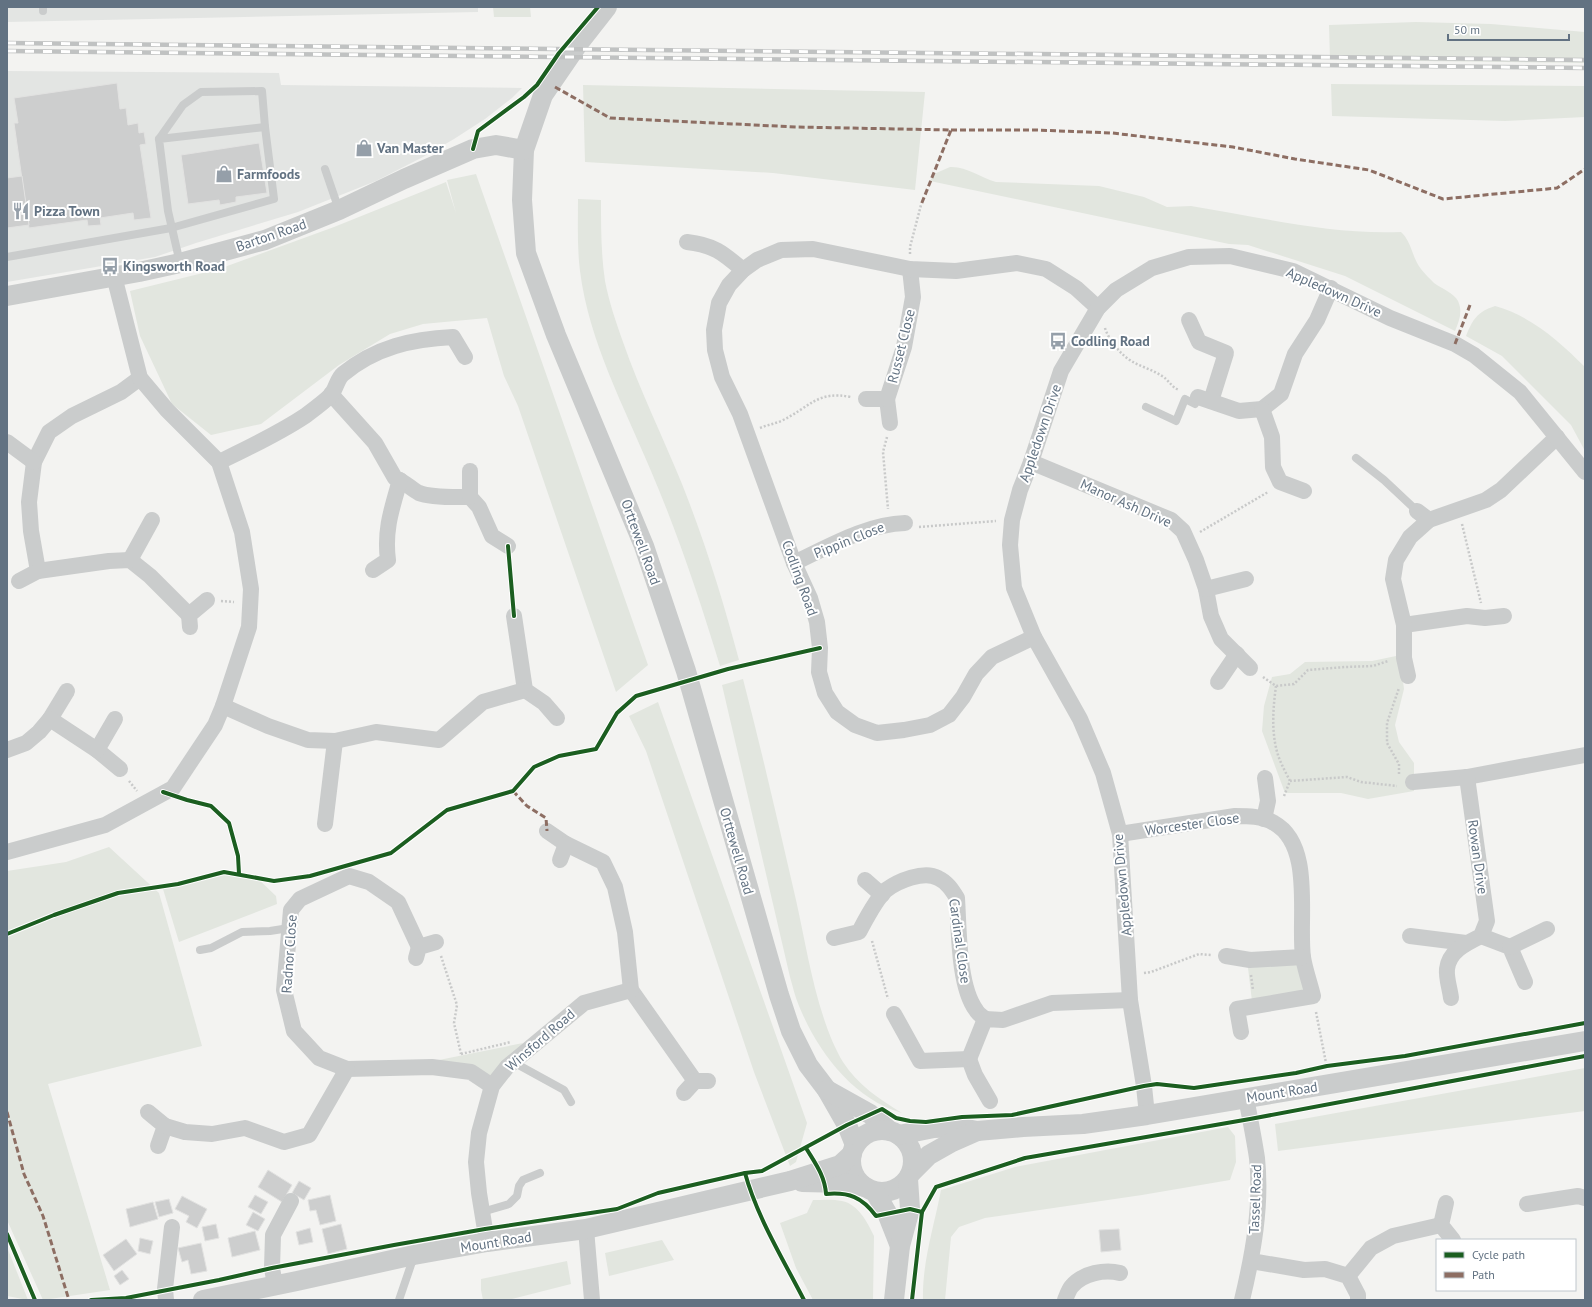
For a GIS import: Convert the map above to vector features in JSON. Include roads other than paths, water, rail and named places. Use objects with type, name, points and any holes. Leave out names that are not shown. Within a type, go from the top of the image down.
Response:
[{"type":"street","name":"Orttewell Road","points":[[607,7],[578,44],[543,95],[524,150],[522,200],[526,253],[556,335],[644,546],[686,671],[779,996],[791,1031],[808,1065],[827,1090],[847,1126],[854,1150]]},
{"type":"street","name":"Barton Road","points":[[7,296],[180,263],[265,240],[339,210],[473,149],[496,145],[524,150]]},
{"type":"street","points":[[687,242],[705,244],[723,254],[743,270]]},
{"type":"street","name":"Codling Road","points":[[1034,637],[992,657],[976,674],[963,697],[949,715],[930,725],[877,733],[855,726],[837,712],[825,693],[819,672],[820,648],[817,622],[810,598],[794,563],[740,414],[722,376],[715,350],[714,330],[719,303],[729,285],[743,270],[757,260],[781,250],[813,249],[910,269],[956,271],[1016,263],[1046,269],[1076,288],[1098,308]]},
{"type":"street","name":"Appledown Drive","points":[[1147,1115],[1144,1086],[1130,1000],[1120,834],[1103,773],[1080,718],[1034,637],[1014,588],[1010,545],[1012,520],[1020,490],[1031,462],[1061,371],[1098,308],[1116,290],[1152,268],[1189,257],[1230,256],[1293,271],[1331,288],[1390,318],[1455,344],[1474,355],[1520,392],[1585,472]]},
{"type":"street","name":"Russet Close","points":[[890,423],[887,399],[904,347],[913,297],[910,269]]},
{"type":"street","points":[[7,852],[105,825],[172,788],[215,725],[223,706],[249,628],[251,589],[242,532],[219,462],[167,410],[140,378],[114,276]]},
{"type":"street","points":[[1189,320],[1200,342],[1226,353],[1204,399],[1239,411],[1262,409],[1281,394],[1295,354],[1317,320],[1331,288]]},
{"type":"street","points":[[219,462],[266,439],[305,416],[331,394],[342,375],[370,356],[397,344],[429,338],[453,337],[465,357]]},
{"type":"street","points":[[38,571],[31,531],[29,502],[34,462],[49,432],[72,416],[121,392],[140,378]]},
{"type":"street","points":[[331,394],[375,443],[395,478],[420,493],[449,497],[470,497]]},
{"type":"street","name":"Russet Close","points":[[866,399],[887,399]]},
{"type":"street","points":[[1262,409],[1272,436],[1273,467],[1280,482],[1304,491]]},
{"type":"street","points":[[1404,681],[1404,625],[1393,579],[1396,560],[1423,516],[1458,510],[1486,500],[1501,490],[1557,437]]},
{"type":"street","points":[[7,442],[34,462]]},
{"type":"street","name":"Manor Ash Drive","points":[[1031,462],[1172,520],[1183,531],[1186,541],[1196,560],[1206,589],[1211,616],[1220,639],[1250,668]]},
{"type":"street","points":[[470,471],[470,497],[479,507],[492,536],[508,546]]},
{"type":"street","points":[[373,570],[388,560],[386,545],[388,520],[400,480]]},
{"type":"street","points":[[130,560],[152,520]]},
{"type":"street","name":"Pippin Close","points":[[794,563],[840,541],[898,523]]},
{"type":"street","points":[[19,581],[38,571],[109,561],[130,560],[150,576],[190,621],[207,600]]},
{"type":"street","points":[[1206,589],[1246,579]]},
{"type":"street","points":[[514,616],[525,690],[544,703],[557,718]]},
{"type":"street","points":[[1404,625],[1468,616],[1485,618],[1504,616]]},
{"type":"street","points":[[1218,682],[1237,654]]},
{"type":"street","points":[[223,706],[268,726],[308,740],[335,741],[376,732],[439,740],[483,702],[525,690]]},
{"type":"street","points":[[7,750],[26,743],[39,732],[50,719],[68,691]]},
{"type":"street","points":[[50,719],[97,750],[120,769]]},
{"type":"street","points":[[97,750],[115,719]]},
{"type":"street","points":[[325,824],[335,741]]},
{"type":"street","points":[[1406,784],[1467,777],[1585,755]]},
{"type":"street","name":"Rowan Drive","points":[[1467,777],[1487,921],[1481,936]]},
{"type":"street","points":[[1241,1032],[1237,1009],[1312,996],[1303,957],[1302,886],[1297,855],[1290,836],[1269,821],[1265,778]]},
{"type":"street","name":"Worcester Close","points":[[1120,834],[1235,816],[1251,816],[1269,821]]},
{"type":"street","points":[[547,831],[566,844],[603,862],[616,887],[625,932],[631,990],[702,1081],[684,1093]]},
{"type":"street","points":[[560,860],[566,844]]},
{"type":"street","name":"Cardinal Close","points":[[834,938],[859,932],[866,919],[887,890],[910,877],[923,875],[937,877],[950,887],[957,898],[963,974],[970,999],[976,1011],[985,1019]]},
{"type":"street","name":"Radnor Close","points":[[436,942],[417,952],[398,902],[369,882],[349,876],[300,899],[291,910],[284,990],[294,1031],[319,1058],[347,1069],[432,1067],[471,1072],[492,1086]]},
{"type":"street","points":[[865,880],[882,895]]},
{"type":"street","points":[[1510,947],[1547,929]]},
{"type":"street","points":[[1410,936],[1466,943]]},
{"type":"street","points":[[1451,998],[1446,969],[1453,953],[1466,943],[1481,936],[1510,947],[1525,982]]},
{"type":"street","points":[[1226,956],[1250,960],[1303,957]]},
{"type":"street","name":"Winsford Road","points":[[487,1242],[476,1162],[479,1133],[492,1086],[507,1066],[584,1003],[631,990]]},
{"type":"street","points":[[990,1101],[975,1075],[969,1059],[985,1019],[1003,1020],[1052,1003],[1130,1000]]},
{"type":"street","points":[[894,1014],[920,1061],[969,1059]]},
{"type":"street","name":"Mount Road","points":[[894,1133],[934,1128],[957,1127],[977,1131],[1083,1124],[1246,1098],[1328,1075],[1585,1041]]},
{"type":"street","points":[[148,1112],[166,1126],[185,1132],[212,1134],[245,1128],[284,1142],[308,1135],[347,1069]]},
{"type":"street","name":"Orttewell Road","points":[[827,1090],[870,1114],[894,1133]]},
{"type":"street","name":"Tassel Road","points":[[1242,1300],[1251,1261],[1257,1211],[1257,1159],[1246,1098]]},
{"type":"street","points":[[158,1146],[166,1126]]},
{"type":"street","points":[[894,1300],[900,1246],[910,1209],[910,1175],[913,1162],[912,1151],[907,1142],[894,1133],[880,1130],[870,1133],[862,1138],[854,1150],[851,1166],[856,1178],[870,1189],[887,1213],[900,1246]]},
{"type":"street","name":"Mount Road","points":[[910,1175],[929,1155],[952,1142],[977,1131]]},
{"type":"street","name":"Mount Road","points":[[203,1300],[414,1255],[487,1242],[586,1228],[790,1181],[840,1165],[854,1150]]},
{"type":"street","points":[[870,1189],[887,1192],[899,1188],[910,1175]]},
{"type":"street","name":"Mount Road","points":[[790,1181],[846,1183],[870,1189]]},
{"type":"street","points":[[1527,1204],[1578,1196],[1585,1198]]},
{"type":"street","points":[[275,1285],[272,1268],[273,1236],[290,1201]]},
{"type":"street","points":[[1441,1226],[1446,1203]]},
{"type":"street","points":[[1348,1276],[1371,1248],[1393,1236],[1441,1226]]},
{"type":"street","points":[[1441,1226],[1452,1239]]},
{"type":"street","points":[[166,1300],[165,1289],[172,1227]]},
{"type":"street","points":[[586,1228],[592,1300]]},
{"type":"street","points":[[1251,1261],[1304,1270],[1325,1269],[1348,1276],[1358,1295],[1358,1300]]},
{"type":"street","points":[[1065,1300],[1071,1287],[1080,1278],[1112,1271],[1120,1274]]},
{"type":"lane","points":[[7,257],[171,228],[274,199],[262,91],[200,92],[183,105],[159,139],[168,211],[171,228],[180,263]]},
{"type":"lane","points":[[159,139],[265,127]]},
{"type":"lane","points":[[325,169],[339,210]]},
{"type":"lane","points":[[1146,407],[1176,421],[1185,399],[1195,404],[1204,399]]},
{"type":"lane","points":[[1356,458],[1384,480],[1423,516]]},
{"type":"lane","points":[[200,950],[211,948],[242,932],[270,931],[289,928]]},
{"type":"lane","points":[[513,1062],[564,1090],[571,1102]]},
{"type":"lane","points":[[482,1212],[509,1204],[517,1196],[519,1186],[523,1180],[540,1173]]},
{"type":"lane","points":[[399,1300],[414,1255]]},
{"type":"railway","points":[[7,43],[1585,60]]},
{"type":"railway","points":[[7,51],[1585,68]]},
{"type":"place","name":"Van Master","points":[[364,148]]},
{"type":"place","name":"Farmfoods","points":[[224,174]]},
{"type":"place","name":"Pizza Town","points":[[21,211]]},
{"type":"place","name":"Kingsworth Road","points":[[110,266]]},
{"type":"place","name":"Codling Road","points":[[1058,341]]}]
